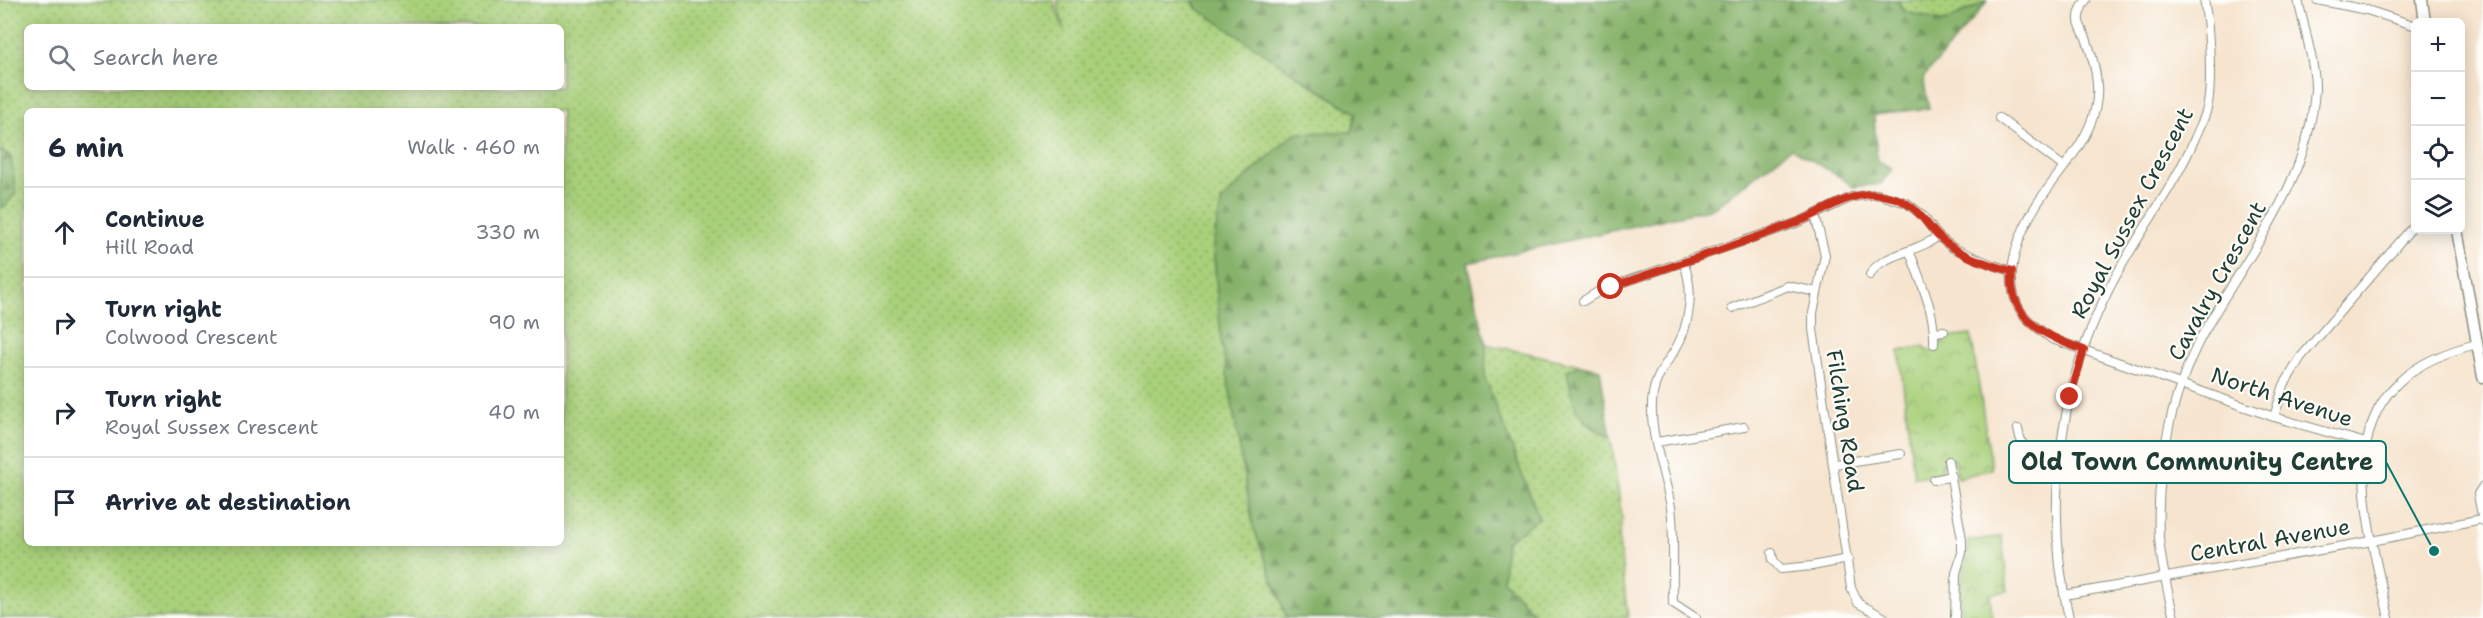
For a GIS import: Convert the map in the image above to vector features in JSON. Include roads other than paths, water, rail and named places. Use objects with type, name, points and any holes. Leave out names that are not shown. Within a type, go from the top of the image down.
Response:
[{"type":"street","points":[[1583,301],[1601,290],[1815,215],[1852,198],[1877,194],[1907,203],[1922,215],[1938,236],[1953,248],[2012,271],[2020,239],[2037,205],[2084,138],[2096,109],[2098,93],[2092,57],[2079,21],[2081,8],[2086,0]]},
{"type":"street","name":"Royal Sussex Crescent","points":[[2069,618],[2058,558],[2056,521],[2060,456],[2070,397],[2084,350],[2106,293],[2139,234],[2186,159],[2208,108],[2208,21],[2204,0]]},
{"type":"street","name":"Cavalry Crescent","points":[[2174,618],[2164,577],[2159,538],[2160,478],[2181,383],[2208,325],[2276,214],[2293,180],[2311,124],[2315,87],[2298,0]]},
{"type":"street","points":[[2317,0],[2367,10],[2411,25]]},
{"type":"street","points":[[2422,0],[2424,18]]},
{"type":"street","points":[[1999,118],[2064,167]]},
{"type":"street","name":"Filching Road","points":[[1815,215],[1825,255],[1812,329],[1851,588],[1858,603],[1880,617]]},
{"type":"street","points":[[2274,417],[2284,385],[2301,357],[2411,228]]},
{"type":"street","points":[[2458,234],[2483,376]]},
{"type":"street","points":[[1870,275],[1877,264],[1923,247],[1938,236]]},
{"type":"street","points":[[1910,252],[1939,332],[1934,344]]},
{"type":"street","points":[[1683,262],[1688,280],[1689,311],[1675,349],[1664,363],[1656,380],[1652,396],[1652,413],[1671,509],[1673,603],[1696,618]]},
{"type":"street","name":"North Avenue","points":[[2012,271],[2011,285],[2017,305],[2033,325],[2052,339],[2274,417],[2366,443]]},
{"type":"street","points":[[1732,308],[1788,286],[1817,292]]},
{"type":"street","points":[[2389,618],[2372,541],[2363,479],[2366,443],[2378,409],[2394,388],[2410,373],[2448,351],[2477,344]]},
{"type":"street","points":[[1657,442],[1744,427]]},
{"type":"street","points":[[2018,429],[2022,446],[2028,451],[2060,456]]},
{"type":"street","points":[[1834,464],[1901,454]]},
{"type":"street","points":[[1948,461],[1962,539],[1962,553],[1956,573],[1955,618]]},
{"type":"street","points":[[1934,480],[1952,476]]},
{"type":"street","name":"Central Avenue","points":[[2064,595],[2483,520],[2478,494],[2483,486]]},
{"type":"street","points":[[1772,553],[1773,560],[1781,569],[1848,559]]},
{"type":"place","name":"Old Town Community Centre","points":[[2434,551]]}]
